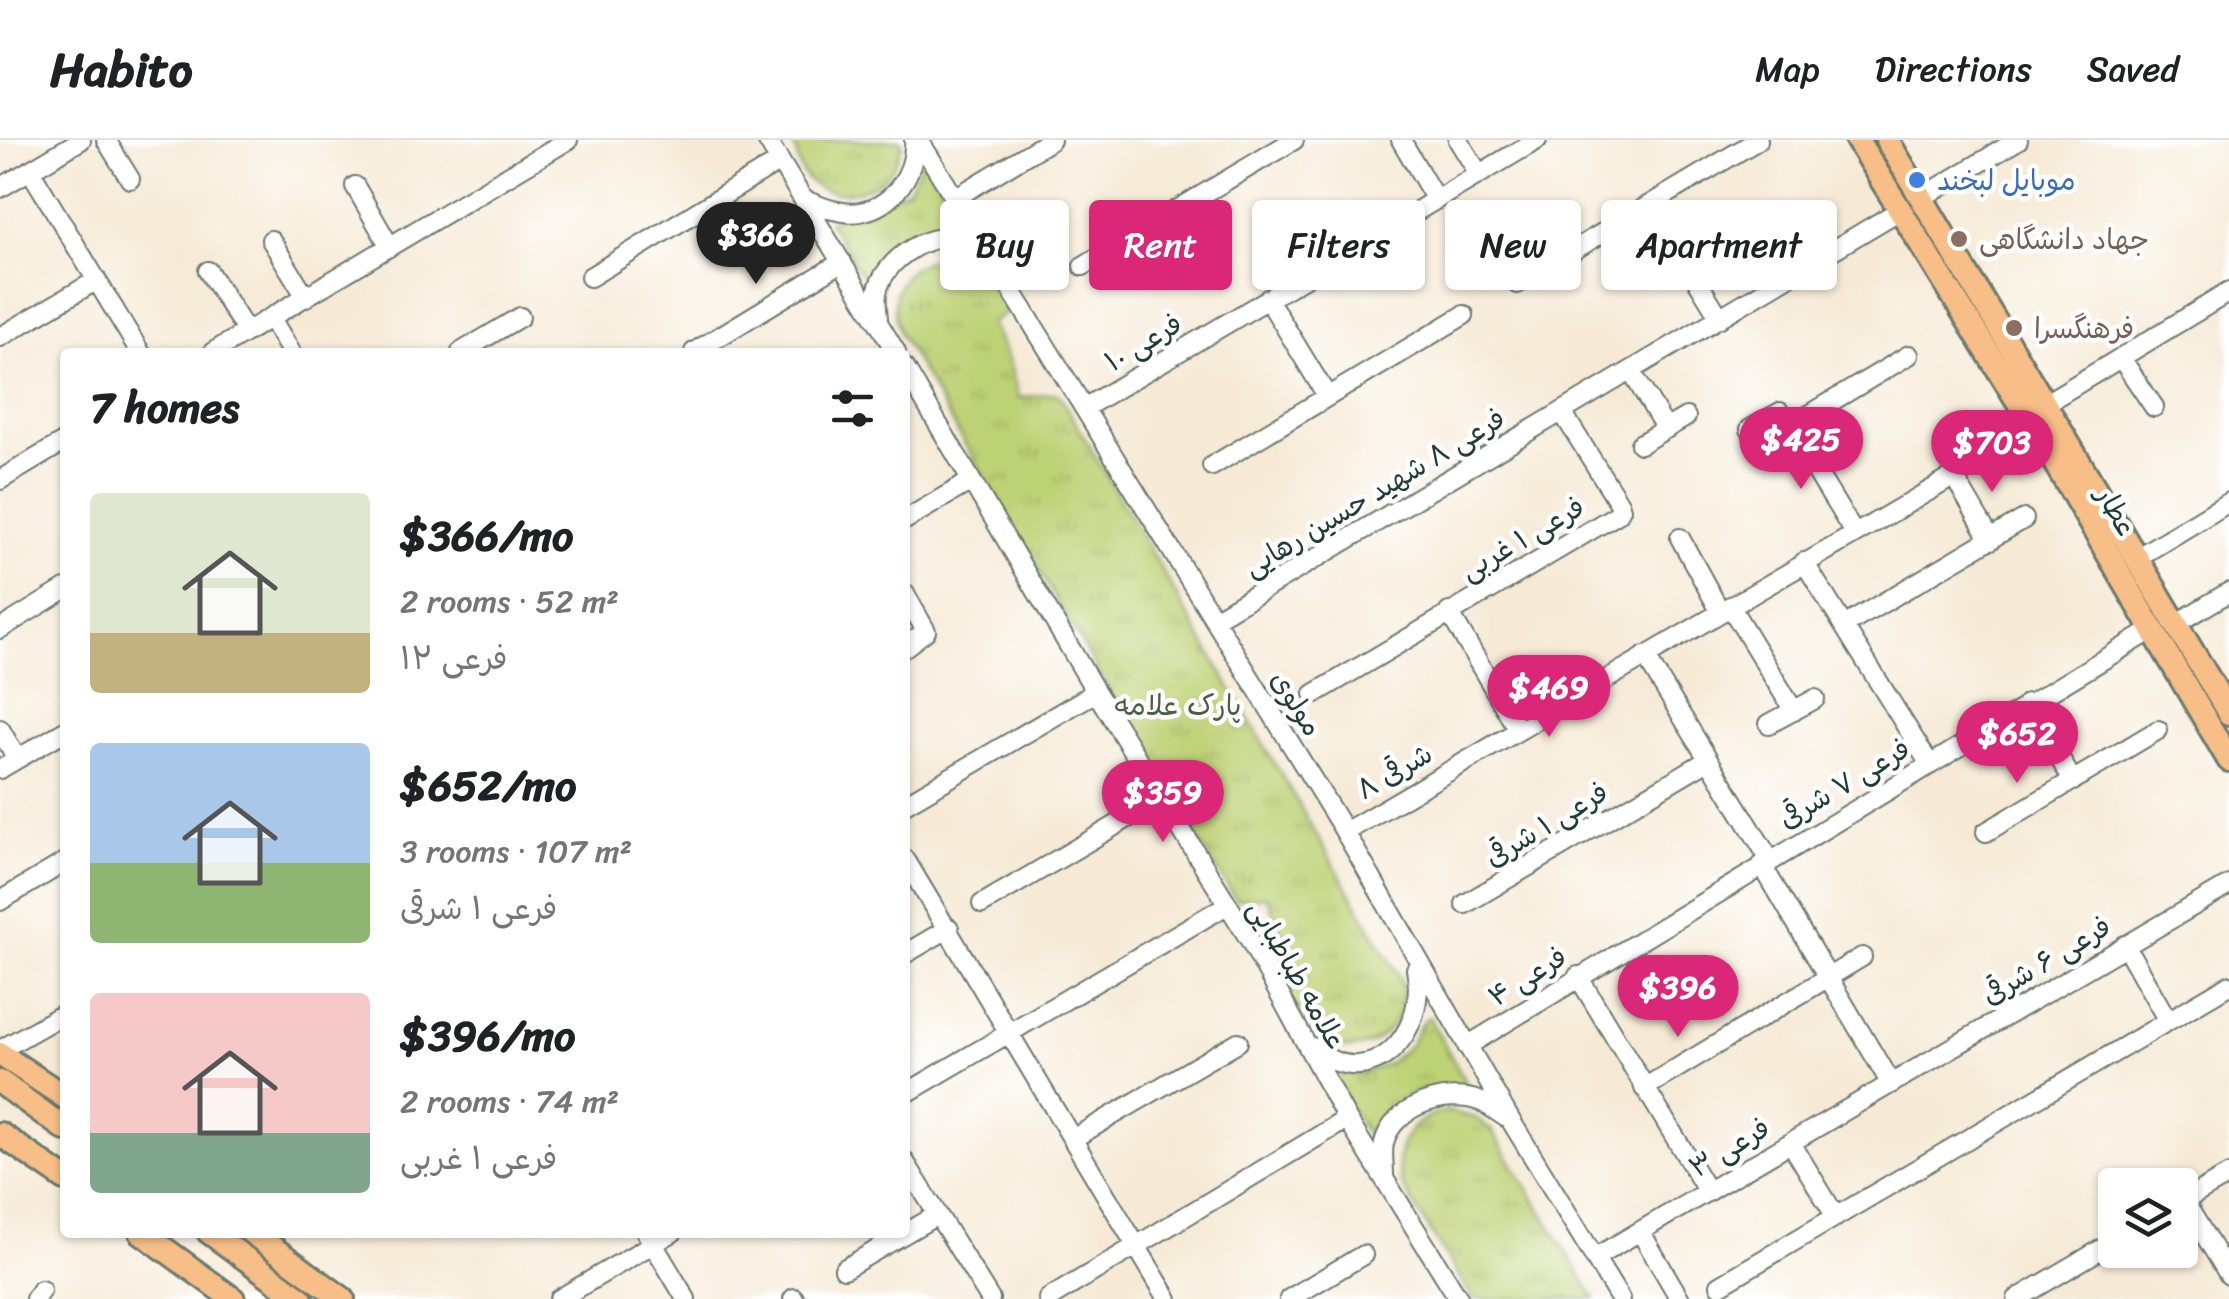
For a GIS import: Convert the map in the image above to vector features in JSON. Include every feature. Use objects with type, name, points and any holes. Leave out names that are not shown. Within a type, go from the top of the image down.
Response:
[{"type":"main road","name":"عطار","points":[[1857,140],[2035,429],[2229,760]]},
{"type":"main road","name":"عطار","points":[[1887,140],[2229,713]]},
{"type":"main road","points":[[2088,521],[2109,509]]},
{"type":"main road","points":[[0,1052],[60,1094]]},
{"type":"main road","points":[[0,1082],[60,1125]]},
{"type":"main road","points":[[0,1134],[60,1176]]},
{"type":"main road","points":[[148,1238],[233,1299]]},
{"type":"main road","points":[[217,1238],[301,1299]]},
{"type":"main road","points":[[258,1238],[343,1299]]},
{"type":"main road","points":[[290,1262],[320,1299]]},
{"type":"street","points":[[0,188],[80,140]]},
{"type":"street","points":[[106,140],[130,179]]},
{"type":"street","points":[[220,348],[390,247],[546,146],[568,140]]},
{"type":"street","points":[[768,140],[894,348]]},
{"type":"street","points":[[804,200],[830,210],[860,212],[880,204],[898,190],[908,175],[917,140]]},
{"type":"street","name":"مولوی","points":[[917,140],[955,198]]},
{"type":"street","points":[[955,198],[1051,140]]},
{"type":"street","points":[[1083,266],[1294,140]]},
{"type":"street","points":[[1400,140],[1436,200]]},
{"type":"street","points":[[1458,140],[1479,174]]},
{"type":"street","name":"فرعی ۱۰","points":[[1084,408],[1537,140]]},
{"type":"street","points":[[1659,200],[1758,140]]},
{"type":"street","points":[[1921,198],[2018,140]]},
{"type":"street","points":[[590,276],[780,161]]},
{"type":"street","points":[[30,170],[138,348]]},
{"type":"street","points":[[354,186],[390,247]]},
{"type":"street","name":"فرعی ۸ شهید حسین رهایی","points":[[1214,619],[1900,210]]},
{"type":"street","points":[[880,325],[877,293],[890,267],[918,246],[940,238]]},
{"type":"street","points":[[271,240],[306,297]]},
{"type":"street","points":[[701,348],[842,262]]},
{"type":"street","points":[[208,272],[247,332]]},
{"type":"street","points":[[0,337],[98,280]]},
{"type":"street","name":"مولوی","points":[[1011,290],[1345,832],[1467,1046],[1620,1299]]},
{"type":"street","points":[[1703,290],[1720,318]]},
{"type":"street","points":[[2046,403],[2229,292]]},
{"type":"street","points":[[1268,300],[1327,396]]},
{"type":"street","points":[[1212,466],[1464,316]]},
{"type":"street","points":[[270,318],[289,348]]},
{"type":"street","points":[[467,348],[520,318]]},
{"type":"street","points":[[1789,426],[1909,355]]},
{"type":"street","points":[[2121,358],[2154,408]]},
{"type":"street","points":[[1632,371],[1666,429]]},
{"type":"street","name":"علامه طباطبایی","points":[[910,377],[1096,692],[1251,942],[1347,1119],[1459,1299]]},
{"type":"street","name":"فرعی ۱ غربی","points":[[1450,612],[1618,514],[1621,508],[1562,412]]},
{"type":"street","points":[[1750,429],[1780,412],[1854,533]]},
{"type":"street","points":[[1640,444],[1686,416]]},
{"type":"street","name":"۸ شرقی","points":[[1345,832],[2035,429]]},
{"type":"street","points":[[0,480],[60,444]]},
{"type":"street","points":[[1953,475],[1991,540]]},
{"type":"street","points":[[910,517],[971,481]]},
{"type":"street","points":[[2138,557],[2229,502]]},
{"type":"street","points":[[1844,626],[2024,519]]},
{"type":"street","points":[[1680,538],[1794,710]]},
{"type":"street","points":[[1804,562],[1930,763]]},
{"type":"street","points":[[2176,624],[2229,592]]},
{"type":"street","points":[[0,629],[60,593]]},
{"type":"street","points":[[910,603],[926,631],[910,643]]},
{"type":"street","points":[[1314,694],[1450,612],[1518,730]]},
{"type":"street","name":"فرعی ۷ شرقی","points":[[1766,862],[2152,630]]},
{"type":"street","points":[[1645,656],[1891,1084]]},
{"type":"street","points":[[910,801],[1096,692]]},
{"type":"street","points":[[1769,724],[1815,698]]},
{"type":"street","points":[[2028,704],[2073,780]]},
{"type":"street","points":[[0,730],[18,759]]},
{"type":"street","points":[[1986,832],[2158,730]]},
{"type":"street","points":[[0,769],[60,734]]},
{"type":"street","name":"فرعی ۱ شرقی","points":[[1465,904],[1708,760]]},
{"type":"street","points":[[982,904],[1162,798]]},
{"type":"street","name":"فرعی ۴","points":[[1467,1046],[1766,862]]},
{"type":"street","points":[[0,901],[60,865]]},
{"type":"street","points":[[910,867],[1168,1299]]},
{"type":"street","name":"فرعی ۶ شرقی","points":[[1891,1084],[2229,885]]},
{"type":"street","points":[[910,1091],[1227,906]]},
{"type":"street","points":[[910,951],[949,928]]},
{"type":"street","points":[[2125,946],[2168,1021]]},
{"type":"street","points":[[1304,1040],[1326,1058],[1355,1066],[1385,1056],[1401,1042],[1416,1011],[1420,988],[1410,947]]},
{"type":"street","points":[[1644,1088],[1862,957]]},
{"type":"street","points":[[1578,976],[1708,1192]]},
{"type":"street","points":[[1720,1285],[2229,986]]},
{"type":"street","points":[[0,1052],[60,1016]]},
{"type":"street","points":[[1074,1138],[1238,1042]]},
{"type":"street","name":"فرعی ۳","points":[[1596,1257],[1891,1084]]},
{"type":"street","points":[[1384,1180],[1384,1142],[1408,1111],[1424,1103],[1440,1098],[1478,1100],[1512,1121]]},
{"type":"street","points":[[1048,1299],[1347,1119]]},
{"type":"street","points":[[1791,1142],[1836,1217]]},
{"type":"street","points":[[910,1170],[990,1299]]},
{"type":"street","points":[[2198,1192],[2229,1174]]},
{"type":"street","points":[[910,1231],[938,1215]]},
{"type":"street","points":[[2198,1227],[2229,1275]]},
{"type":"street","points":[[1640,1231],[1680,1299]]},
{"type":"street","points":[[559,1299],[649,1238],[686,1299]]},
{"type":"street","points":[[844,1268],[897,1238]]},
{"type":"street","points":[[2016,1299],[2098,1251]]},
{"type":"street","points":[[1289,1299],[1363,1255]]},
{"type":"green space","points":[[793,140],[901,140],[902,145],[893,168],[879,182],[844,192],[820,188],[810,181],[800,168]]},
{"type":"green space","points":[[926,161],[949,200],[940,200],[940,228],[919,232],[895,246],[871,283],[866,283],[828,221],[908,189]]},
{"type":"green space","name":"پارک علامه","points":[[940,257],[940,290],[995,290],[1008,311],[991,323],[1009,362],[1019,398],[1055,393],[1060,396],[1400,978],[1402,993],[1395,1021],[1374,1042],[1346,1048],[1331,1044],[1305,1020],[1286,990],[1305,979],[1286,946],[1267,896],[1236,900],[900,334],[897,290],[910,270]]},
{"type":"green space","points":[[1429,1017],[1467,1085],[1423,1090],[1404,1098],[1387,1115],[1371,1143],[1331,1075],[1363,1073],[1388,1064],[1410,1045]]},
{"type":"green space","points":[[1447,1111],[1476,1118],[1491,1129],[1595,1299],[1473,1299],[1402,1186],[1399,1172],[1401,1147],[1413,1128],[1422,1120]]},
{"type":"place","name":"موبایل لبخند","points":[[1917,180]]},
{"type":"place","name":"جهاد دانشگاهی","points":[[1959,239]]},
{"type":"place","name":"فرهنگسرا","points":[[2014,328]]}]
